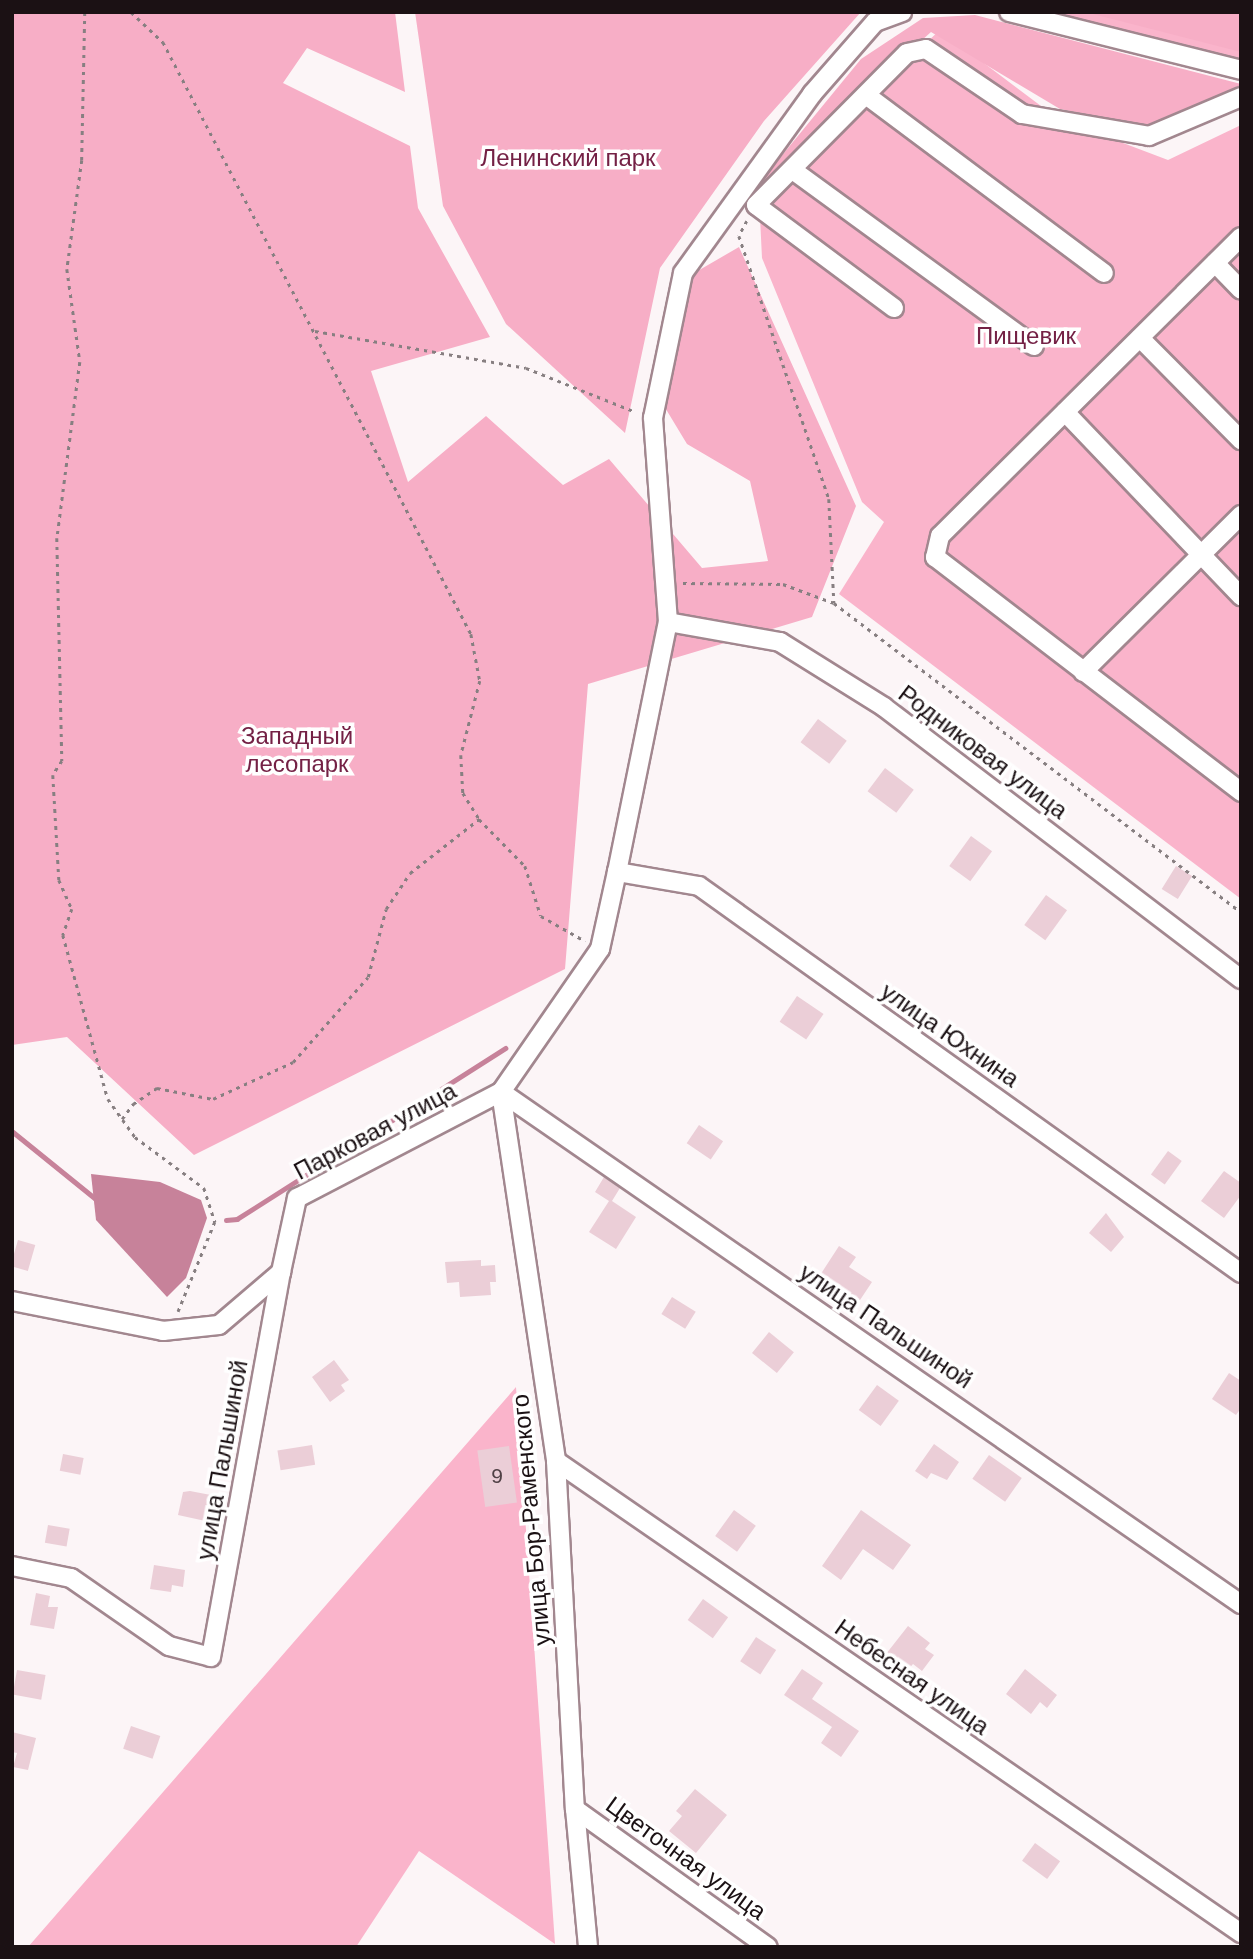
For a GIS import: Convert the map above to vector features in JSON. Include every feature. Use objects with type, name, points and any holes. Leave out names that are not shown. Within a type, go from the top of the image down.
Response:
[{"type":"street","points":[[502,1092],[600,949],[668,622],[668,583],[653,418],[684,273],[812,94],[875,22],[902,12]]},
{"type":"street","points":[[1009,12],[1241,70]]},
{"type":"street","points":[[894,308],[756,205],[794,171],[907,53],[926,49],[1022,114],[1149,136],[1241,97]]},
{"type":"street","points":[[866,95],[1104,273]]},
{"type":"street","points":[[794,171],[1034,346]]},
{"type":"street","points":[[1241,237],[940,536],[935,557],[1241,792]]},
{"type":"street","points":[[1214,263],[1241,290]]},
{"type":"street","points":[[1140,338],[1241,440]]},
{"type":"street","points":[[1065,412],[1241,596]]},
{"type":"street","points":[[1083,672],[1241,515]]},
{"type":"street","name":"Родниковая улица","points":[[668,622],[780,642],[884,707],[1241,979]]},
{"type":"street","name":"улица Юхнина","points":[[617,872],[699,886],[1241,1273]]},
{"type":"street","name":"Парковая улица","points":[[281,1272],[297,1198],[502,1092]]},
{"type":"street","name":"улица Бор-Раменского","points":[[502,1092],[556,1461],[575,1809],[588,1947]]},
{"type":"street","name":"улица Пальшиной","points":[[502,1092],[1241,1604]]},
{"type":"street","points":[[12,1301],[163,1331],[219,1325],[281,1272]]},
{"type":"street","name":"улица Пальшиной","points":[[12,1566],[71,1578],[169,1646],[211,1657],[281,1272]]},
{"type":"street","name":"Небесная улица","points":[[556,1461],[1241,1933]]},
{"type":"street","name":"Цветочная улица","points":[[575,1809],[768,1947]]},
{"type":"path","points":[[85,12],[82,160],[67,268],[80,362],[57,538],[62,761],[53,775],[59,880],[72,909],[63,935],[108,1099],[135,1137],[204,1188],[215,1222],[184,1303]]},
{"type":"path","points":[[131,12],[163,42],[471,634],[480,681],[461,755],[463,793],[479,819],[525,866],[541,916],[600,949]]},
{"type":"path","points":[[756,205],[739,236],[829,499],[834,603]]},
{"type":"path","points":[[315,331],[526,368],[653,418]]},
{"type":"path","points":[[668,583],[783,584],[834,603],[1241,912]]},
{"type":"path","points":[[122,1119],[133,1104],[157,1088],[213,1099],[293,1062],[368,977],[386,909],[411,873],[479,819]]},
{"type":"green space","name":"Западный лесопарк","points":[[12,12],[395,12],[405,92],[307,48],[283,83],[410,146],[418,208],[490,337],[371,371],[408,482],[486,416],[563,485],[609,459],[702,568],[768,561],[750,481],[687,444],[664,406],[689,276],[739,247],[856,506],[812,617],[588,684],[565,969],[194,1155],[67,1037],[12,1045]]},
{"type":"green space","name":"Ленинский парк","points":[[415,12],[861,12],[764,121],[660,268],[625,433],[506,324],[443,206]]},
{"type":"green space","points":[[1043,12],[1241,12],[1241,64]]},
{"type":"green space","points":[[1085,12],[1241,12],[1241,52]]},
{"type":"green space","points":[[975,15],[1241,84],[1241,94],[1165,130],[1060,109],[931,32],[747,198],[861,59],[923,18]]},
{"type":"green space","name":"Пищевик","points":[[940,30],[1057,118],[1168,160],[1241,125],[1241,899],[839,594],[884,522],[862,502],[762,258],[759,197]]},
{"type":"green space","points":[[516,1387],[555,1944],[419,1851],[356,1947],[28,1947]]},
{"type":"shaded area","points":[[91,1174],[160,1182],[201,1200],[207,1218],[186,1278],[167,1297],[96,1220]]},
{"type":"building","points":[[818,719],[847,741],[829,764],[801,742]]},
{"type":"building","points":[[885,768],[914,790],[896,813],[868,791]]},
{"type":"building","points":[[971,836],[992,851],[970,881],[949,866]]},
{"type":"building","points":[[1176,866],[1192,876],[1178,899],[1162,889]]},
{"type":"building","points":[[1046,895],[1067,910],[1045,940],[1024,925]]},
{"type":"building","points":[[797,996],[824,1014],[806,1040],[780,1022]]},
{"type":"building","points":[[699,1125],[723,1141],[711,1159],[687,1143]]},
{"type":"building","points":[[1168,1151],[1182,1161],[1165,1184],[1151,1174]]},
{"type":"building","points":[[1224,1171],[1241,1183],[1241,1195],[1224,1218],[1201,1201]]},
{"type":"building","points":[[604,1177],[620,1188],[612,1201],[636,1217],[616,1249],[589,1232],[609,1201],[595,1192]]},
{"type":"building","points":[[1106,1213],[1124,1237],[1111,1252],[1089,1233]]},
{"type":"building","points":[[18,1240],[35,1245],[28,1271],[12,1266]]},
{"type":"building","points":[[839,1246],[856,1257],[849,1267],[872,1282],[860,1300],[831,1282],[823,1293],[813,1286]]},
{"type":"building","points":[[481,1260],[481,1266],[495,1265],[496,1282],[490,1282],[491,1295],[460,1297],[459,1282],[447,1283],[445,1262]]},
{"type":"building","points":[[672,1297],[696,1312],[685,1329],[661,1314]]},
{"type":"building","points":[[769,1332],[794,1352],[777,1373],[752,1353]]},
{"type":"building","points":[[334,1360],[349,1380],[341,1385],[345,1391],[330,1402],[312,1377]]},
{"type":"building","points":[[1229,1373],[1241,1381],[1241,1408],[1236,1415],[1212,1399]]},
{"type":"building","points":[[877,1385],[899,1401],[881,1426],[859,1410]]},
{"type":"building","points":[[934,1444],[959,1462],[947,1480],[931,1473],[927,1479],[915,1471]]},
{"type":"building","points":[[312,1445],[315,1465],[281,1470],[277,1450]]},
{"type":"building","points":[[509,1446],[517,1502],[485,1507],[477,1450]]},
{"type":"building","points":[[63,1454],[84,1458],[80,1475],[60,1471]]},
{"type":"building","points":[[989,1455],[1022,1478],[1005,1502],[972,1479]]},
{"type":"building","points":[[183,1492],[216,1496],[210,1522],[178,1515]]},
{"type":"building","points":[[734,1510],[756,1526],[737,1552],[715,1536]]},
{"type":"building","points":[[861,1510],[911,1545],[893,1570],[863,1549],[841,1580],[822,1566]]},
{"type":"building","points":[[48,1525],[70,1529],[67,1547],[45,1543]]},
{"type":"building","points":[[154,1565],[185,1570],[183,1587],[172,1585],[171,1592],[150,1589]]},
{"type":"building","points":[[36,1593],[50,1596],[48,1607],[58,1607],[54,1629],[30,1625]]},
{"type":"building","points":[[703,1599],[728,1617],[713,1638],[688,1620]]},
{"type":"building","points":[[908,1626],[930,1643],[925,1649],[934,1655],[922,1671],[913,1664],[907,1671],[886,1654]]},
{"type":"building","points":[[756,1637],[776,1650],[760,1674],[740,1661]]},
{"type":"building","points":[[802,1669],[823,1683],[812,1699],[859,1731],[841,1757],[821,1743],[832,1727],[784,1695]]},
{"type":"building","points":[[1025,1669],[1057,1695],[1047,1708],[1040,1702],[1031,1714],[1006,1694]]},
{"type":"building","points":[[17,1670],[46,1675],[41,1700],[13,1695]]},
{"type":"building","points":[[131,1726],[160,1736],[152,1759],[123,1749]]},
{"type":"building","points":[[12,1732],[36,1738],[28,1770],[13,1767],[17,1753],[12,1752]]},
{"type":"building","points":[[695,1789],[727,1815],[696,1853],[669,1831],[682,1816],[676,1811]]},
{"type":"building","points":[[1035,1843],[1060,1861],[1047,1879],[1022,1861]]},
{"type":"waterway","points":[[226,1220],[237,1219],[505,1048]]},
{"type":"waterway","points":[[12,1131],[96,1199]]}]
